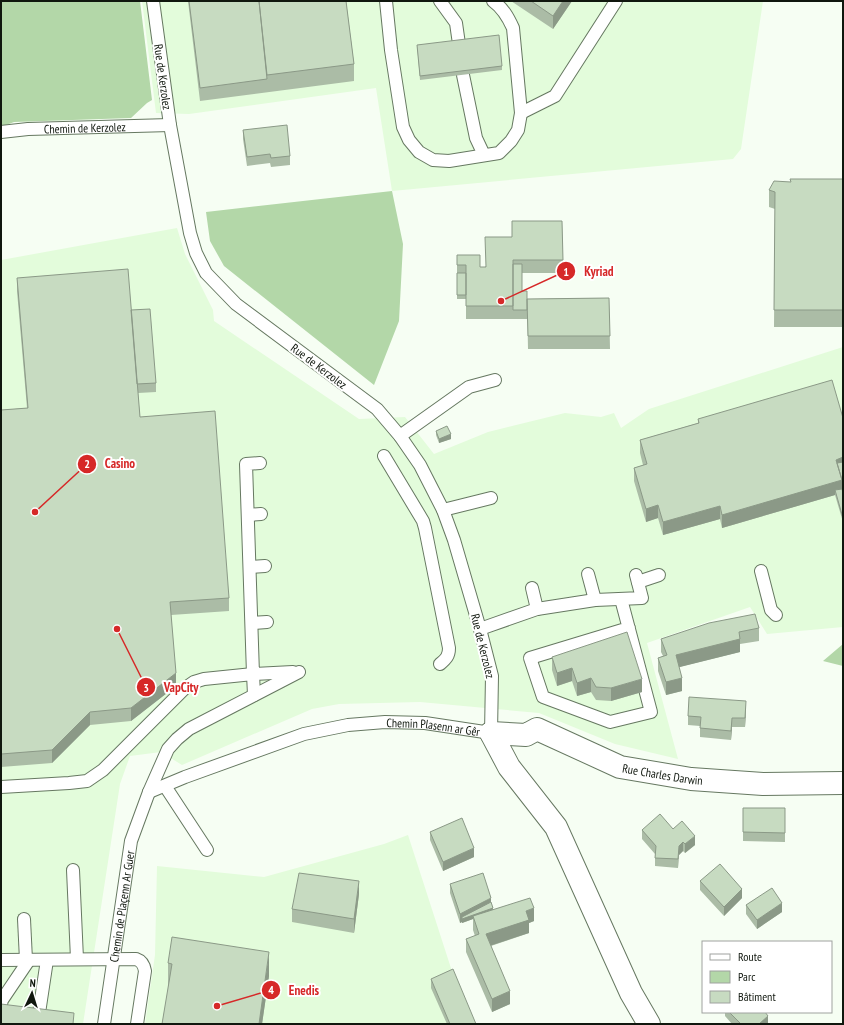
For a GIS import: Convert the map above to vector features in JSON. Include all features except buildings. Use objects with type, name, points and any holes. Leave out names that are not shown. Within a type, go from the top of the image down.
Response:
[{"type":"street","name":"Rue Charles Darwin","points":[[492,734],[526,735],[537,729],[620,767],[691,779],[763,784],[843,783]]},
{"type":"street","name":"Chemin Plasenn ar Gêr","points":[[492,734],[509,767],[556,827],[630,992],[649,1024]]},
{"type":"lane","name":"Rue de Kerzolez","points":[[154,1],[170,125],[190,233],[196,253],[206,273],[236,304],[378,409],[400,436],[420,465],[443,510],[454,540],[480,629],[492,676],[492,734]]},
{"type":"lane","points":[[386,1],[391,50],[403,127],[409,140],[419,152],[433,160],[449,161],[499,153],[511,141],[518,130],[521,113],[513,28],[507,15],[499,5],[493,1]]},
{"type":"lane","points":[[440,1],[456,23],[459,44]]},
{"type":"lane","points":[[521,113],[555,96],[616,1]]},
{"type":"lane","points":[[462,75],[476,138],[484,155]]},
{"type":"lane","name":"Chemin de Kerzolez","points":[[1,132],[28,129],[170,125]]},
{"type":"lane","points":[[400,436],[468,387],[495,380]]},
{"type":"lane","points":[[384,456],[423,521],[425,528],[449,648],[449,654],[440,664]]},
{"type":"lane","points":[[254,695],[248,674],[252,623],[246,464],[260,463]]},
{"type":"lane","points":[[443,510],[491,498]]},
{"type":"lane","points":[[248,515],[261,514]]},
{"type":"lane","points":[[250,567],[265,566]]},
{"type":"lane","points":[[761,571],[771,610],[776,615]]},
{"type":"lane","points":[[588,574],[595,600]]},
{"type":"lane","points":[[480,629],[537,609],[595,600],[642,598],[637,579],[659,575]]},
{"type":"lane","points":[[532,588],[537,609]]},
{"type":"lane","points":[[621,599],[629,628],[651,712],[610,722],[543,697],[530,658],[629,628]]},
{"type":"lane","points":[[252,623],[266,622]]},
{"type":"lane","name":"Chemin de Plaçenn Ar Guer","points":[[104,1024],[131,840],[149,792],[168,749],[189,729],[298,672],[248,674]]},
{"type":"lane","points":[[1,787],[69,784],[87,781],[103,770],[184,689],[194,682],[204,679],[248,674]]},
{"type":"lane","name":"Chemin Plasenn ar Gêr","points":[[149,792],[185,777],[304,734],[348,726],[385,722],[425,723],[492,734]]},
{"type":"lane","points":[[165,786],[208,850]]},
{"type":"lane","points":[[73,870],[77,959]]},
{"type":"lane","points":[[1,1004],[27,960],[24,919]]},
{"type":"lane","points":[[1,960],[136,959],[143,963],[145,967],[137,1024]]},
{"type":"lane","points":[[39,1013],[47,960]]},
{"type":"shaded area","points":[[142,1],[763,1],[741,149],[733,159],[392,191],[376,88],[189,114],[156,113]]},
{"type":"shaded area","points":[[177,228],[185,254],[213,310],[214,321],[359,419],[405,417],[434,454],[488,432],[565,413],[601,417],[614,413],[621,428],[649,409],[843,347],[843,627],[767,634],[750,607],[647,643],[678,759],[615,744],[539,713],[420,702],[339,704],[312,709],[182,765],[161,752],[130,756],[120,784],[83,1024],[1,1024],[1,260]]},
{"type":"shaded area","points":[[408,835],[469,1024],[145,1024],[155,955],[157,866],[264,877],[384,844]]},
{"type":"green space","points":[[1,1],[140,1],[152,100],[131,118],[14,122],[1,127]]},
{"type":"green space","points":[[392,191],[403,244],[399,321],[374,385],[224,266],[210,241],[206,212]]},
{"type":"green space","points":[[843,644],[843,666],[823,661]]},
{"type":"place","name":"Kyriad","points":[[501,301]]},
{"type":"place","name":"Casino","points":[[35,512]]},
{"type":"place","name":"VapCity","points":[[117,629]]},
{"type":"place","name":"Enedis","points":[[217,1006]]}]
